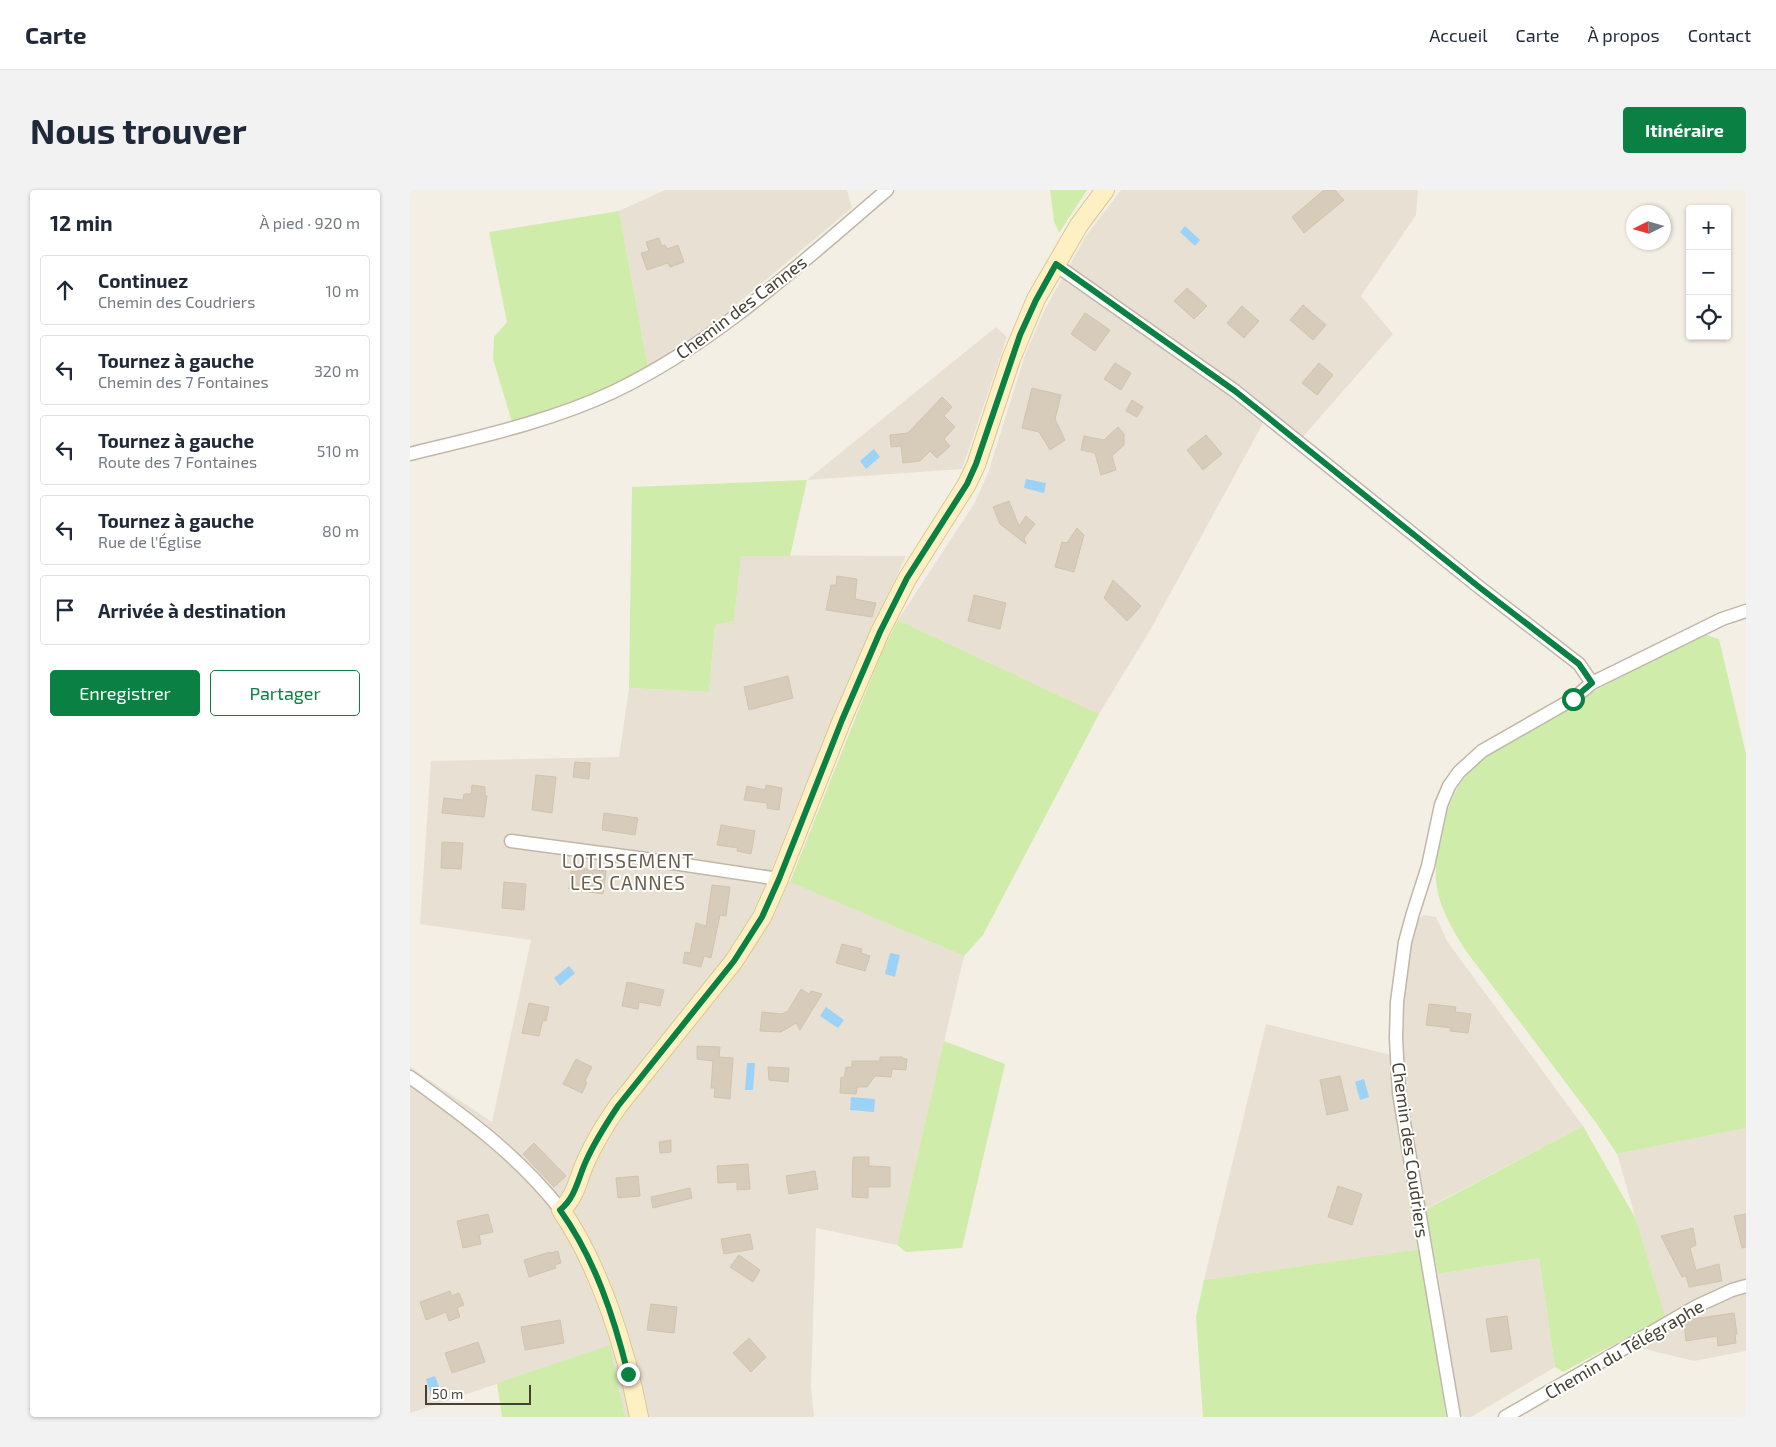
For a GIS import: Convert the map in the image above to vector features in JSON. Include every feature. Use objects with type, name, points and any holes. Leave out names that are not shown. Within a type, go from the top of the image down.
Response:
[{"type":"street","name":"Chemin des Cannes","points":[[410,454],[503,431],[565,411],[611,393],[639,379],[704,340],[887,190]]},
{"type":"street","points":[[560,1210],[573,1195],[586,1161],[618,1106],[734,961],[762,917],[880,632],[907,578],[967,484],[976,464],[1020,335],[1036,300],[1079,225],[1106,190]]},
{"type":"street","points":[[1056,264],[1235,391],[1479,587],[1579,664],[1592,683]]},
{"type":"street","name":"Chemin des Coudriers","points":[[1454,1417],[1399,1093],[1396,1038],[1405,942],[1428,866],[1441,805],[1449,786],[1459,772],[1482,751],[1573,699],[1592,683],[1722,619],[1746,611]]},
{"type":"street","points":[[511,841],[779,879]]},
{"type":"street","points":[[410,1077],[490,1137],[545,1189],[568,1220],[608,1303],[617,1331],[638,1417]]},
{"type":"street","name":"Chemin du Télégraphe","points":[[1505,1417],[1697,1306],[1732,1290],[1746,1286]]},
{"type":"shaded area","points":[[665,190],[847,190],[852,208],[708,328],[648,367],[619,211]]},
{"type":"shaded area","points":[[1121,190],[1418,190],[1416,215],[1361,296],[1393,334],[1301,439],[1268,414],[1152,627],[1099,714],[898,620],[974,504],[988,473],[1025,355],[1045,309],[1086,236]]},
{"type":"shaded area","points":[[996,327],[1007,337],[962,469],[807,480]]},
{"type":"shaded area","points":[[741,555],[906,556],[855,664],[770,873],[964,956],[897,1245],[816,1228],[811,1386],[814,1417],[625,1417],[610,1346],[410,1413],[410,1067],[492,1122],[531,940],[420,924],[431,761],[619,757],[629,688],[709,692],[715,625],[734,621]]},
{"type":"shaded area","points":[[1424,915],[1436,917],[1447,941],[1583,1126],[1414,1215],[1420,1249],[1204,1280],[1266,1024],[1403,1058],[1403,993],[1408,944],[1415,921]]},
{"type":"shaded area","points":[[1746,1128],[1746,1351],[1694,1361],[1636,1347],[1667,1326],[1617,1154]]},
{"type":"shaded area","points":[[1539,1258],[1555,1367],[1471,1417],[1465,1417],[1459,1414],[1438,1274]]},
{"type":"green space","points":[[1050,190],[1087,190],[1059,233],[1054,221]]},
{"type":"green space","points":[[619,211],[648,367],[609,390],[566,406],[512,422],[493,359],[494,337],[507,322],[489,232]]},
{"type":"green space","points":[[807,480],[790,556],[741,556],[734,621],[715,625],[709,692],[629,688],[632,487]]},
{"type":"green space","points":[[898,620],[1099,714],[983,935],[964,956],[790,882],[881,654]]},
{"type":"green space","points":[[1706,635],[1719,639],[1746,754],[1746,1128],[1617,1154],[1597,1124],[1455,934],[1441,904],[1437,890],[1436,860],[1453,796],[1463,779],[1479,762],[1566,707],[1609,683]]},
{"type":"green space","points":[[944,1041],[1005,1064],[962,1248],[906,1252],[897,1245]]},
{"type":"green space","points":[[1583,1126],[1636,1219],[1665,1317],[1563,1372],[1555,1367],[1539,1258],[1438,1274],[1425,1210]]},
{"type":"green space","points":[[1420,1249],[1446,1417],[1203,1417],[1196,1317],[1204,1280]]},
{"type":"green space","points":[[610,1345],[625,1417],[502,1417],[497,1383]]},
{"type":"water","points":[[1185,226],[1200,240],[1195,246],[1180,232]]},
{"type":"water","points":[[874,449],[880,457],[866,469],[860,461]]},
{"type":"water","points":[[1026,479],[1046,483],[1044,493],[1024,488]]},
{"type":"water","points":[[890,953],[900,955],[895,977],[885,974]]},
{"type":"water","points":[[569,966],[575,973],[560,986],[554,978]]},
{"type":"water","points":[[826,1007],[844,1020],[838,1028],[820,1016]]},
{"type":"water","points":[[747,1063],[755,1063],[753,1090],[745,1090]]},
{"type":"water","points":[[1364,1079],[1369,1097],[1360,1100],[1355,1082]]},
{"type":"water","points":[[851,1097],[875,1099],[874,1112],[850,1110]]},
{"type":"water","points":[[435,1376],[442,1395],[432,1398],[426,1379]]},
{"type":"building","points":[[1324,190],[1335,190],[1344,200],[1304,233],[1292,217]]},
{"type":"building","points":[[659,238],[662,246],[665,245],[667,249],[678,245],[684,262],[670,267],[668,263],[647,270],[641,253],[649,251],[646,242]]},
{"type":"building","points":[[1187,288],[1207,306],[1194,319],[1174,301]]},
{"type":"building","points":[[1303,305],[1326,325],[1313,340],[1290,320]]},
{"type":"building","points":[[1242,306],[1259,321],[1244,338],[1227,323]]},
{"type":"building","points":[[1085,313],[1110,330],[1095,351],[1071,334]]},
{"type":"building","points":[[1115,363],[1131,373],[1121,390],[1104,379]]},
{"type":"building","points":[[1319,363],[1333,375],[1317,395],[1302,383]]},
{"type":"building","points":[[1032,388],[1061,395],[1055,419],[1065,440],[1050,450],[1039,432],[1022,428]]},
{"type":"building","points":[[942,397],[952,407],[944,416],[955,427],[944,439],[950,446],[937,458],[930,451],[920,461],[903,463],[901,446],[891,447],[890,435],[908,433]]},
{"type":"building","points":[[1132,400],[1143,407],[1137,417],[1126,411]]},
{"type":"building","points":[[1118,427],[1124,434],[1124,445],[1112,456],[1116,470],[1101,475],[1095,453],[1081,450],[1084,436],[1104,440]]},
{"type":"building","points":[[1206,435],[1222,454],[1203,470],[1187,450]]},
{"type":"building","points":[[1009,501],[1019,526],[1026,516],[1035,524],[1024,538],[1026,544],[1000,524],[993,507]]},
{"type":"building","points":[[1077,528],[1084,535],[1074,572],[1055,567],[1062,542],[1067,543]]},
{"type":"building","points":[[837,576],[857,579],[855,599],[876,603],[872,617],[826,610],[831,585],[836,585]]},
{"type":"building","points":[[1113,580],[1141,606],[1127,621],[1104,598]]},
{"type":"building","points":[[974,595],[1006,603],[1000,629],[968,621]]},
{"type":"building","points":[[788,676],[793,698],[749,710],[744,687]]},
{"type":"building","points":[[575,762],[590,763],[589,779],[573,777]]},
{"type":"building","points":[[536,775],[556,777],[552,813],[532,810]]},
{"type":"building","points":[[472,785],[485,787],[485,795],[487,796],[484,817],[442,813],[444,798],[463,800],[464,794],[471,794]]},
{"type":"building","points":[[766,785],[782,788],[779,810],[767,808],[767,803],[744,800],[747,786],[765,790]]},
{"type":"building","points":[[604,813],[638,818],[635,835],[602,830]]},
{"type":"building","points":[[721,825],[755,831],[751,854],[737,851],[738,848],[717,845]]},
{"type":"building","points":[[442,842],[463,843],[461,869],[441,868]]},
{"type":"building","points":[[578,868],[606,871],[603,894],[569,889],[571,871],[578,872]]},
{"type":"building","points":[[504,882],[526,884],[524,910],[502,908]]},
{"type":"building","points":[[712,885],[730,887],[726,916],[720,915],[711,958],[704,956],[701,967],[683,963],[685,952],[690,953],[696,923],[706,926]]},
{"type":"building","points":[[842,944],[862,949],[861,953],[870,956],[865,971],[836,963]]},
{"type":"building","points":[[627,982],[664,990],[660,1006],[639,1002],[638,1009],[622,1006]]},
{"type":"building","points":[[801,989],[809,994],[811,991],[822,994],[800,1030],[796,1023],[781,1032],[760,1031],[762,1012],[782,1014],[788,1011]]},
{"type":"building","points":[[529,1003],[549,1007],[546,1021],[543,1020],[539,1036],[522,1033]]},
{"type":"building","points":[[1429,1004],[1456,1007],[1455,1012],[1471,1014],[1468,1033],[1450,1031],[1451,1028],[1426,1025]]},
{"type":"building","points":[[697,1046],[720,1047],[719,1057],[733,1058],[730,1099],[714,1097],[715,1088],[711,1088],[713,1061],[697,1059]]},
{"type":"building","points":[[880,1057],[902,1057],[907,1059],[906,1070],[892,1069],[891,1077],[875,1076],[867,1087],[857,1087],[856,1094],[840,1093],[841,1077],[844,1078],[846,1067],[852,1067],[852,1061],[880,1061]]},
{"type":"building","points":[[576,1059],[592,1067],[585,1081],[587,1083],[582,1093],[563,1084]]},
{"type":"building","points":[[768,1067],[789,1068],[788,1082],[769,1080]]},
{"type":"building","points":[[1340,1076],[1348,1110],[1327,1115],[1320,1080]]},
{"type":"building","points":[[671,1140],[671,1152],[660,1153],[659,1142]]},
{"type":"building","points":[[534,1143],[566,1176],[554,1187],[523,1154]]},
{"type":"building","points":[[853,1157],[869,1157],[869,1166],[890,1167],[890,1187],[868,1187],[868,1198],[852,1197]]},
{"type":"building","points":[[748,1164],[750,1189],[737,1190],[737,1182],[718,1183],[717,1166]]},
{"type":"building","points":[[815,1171],[818,1189],[789,1194],[786,1176]]},
{"type":"building","points":[[638,1176],[640,1196],[618,1198],[616,1178]]},
{"type":"building","points":[[1338,1186],[1362,1194],[1352,1225],[1328,1217]]},
{"type":"building","points":[[690,1188],[692,1198],[653,1208],[651,1197]]},
{"type":"building","points":[[488,1214],[493,1232],[479,1235],[481,1244],[463,1248],[457,1221]]},
{"type":"building","points":[[1746,1214],[1746,1247],[1742,1248],[1734,1216]]},
{"type":"building","points":[[1693,1228],[1696,1245],[1690,1248],[1696,1270],[1719,1264],[1722,1281],[1689,1287],[1686,1276],[1682,1277],[1661,1236]]},
{"type":"building","points":[[750,1234],[753,1249],[724,1254],[721,1239]]},
{"type":"building","points":[[558,1251],[561,1263],[555,1265],[556,1268],[529,1277],[524,1260]]},
{"type":"building","points":[[739,1255],[760,1270],[753,1282],[730,1267]]},
{"type":"building","points":[[450,1291],[452,1296],[459,1293],[464,1305],[457,1308],[460,1317],[449,1321],[446,1312],[426,1320],[420,1302]]},
{"type":"building","points":[[651,1304],[677,1307],[674,1333],[647,1330]]},
{"type":"building","points":[[1734,1313],[1737,1334],[1735,1334],[1736,1343],[1718,1346],[1717,1336],[1686,1341],[1684,1323],[1692,1319]]},
{"type":"building","points":[[1507,1316],[1512,1349],[1491,1352],[1486,1319]]},
{"type":"building","points":[[560,1320],[564,1343],[525,1350],[521,1327]]},
{"type":"building","points":[[749,1338],[766,1357],[751,1372],[733,1353]]},
{"type":"building","points":[[478,1342],[485,1362],[452,1373],[445,1353]]},
{"type":"district","name":"LOTISSEMENT LES CANNES","points":[[628,871]]},
{"type":"route","points":[[628,1374],[608,1303],[568,1220],[560,1210],[573,1195],[586,1161],[618,1106],[734,961],[762,917],[880,632],[907,578],[967,484],[985,444],[1020,335],[1036,300],[1056,264],[1235,391],[1479,587],[1579,664],[1592,683],[1573,699]]}]
